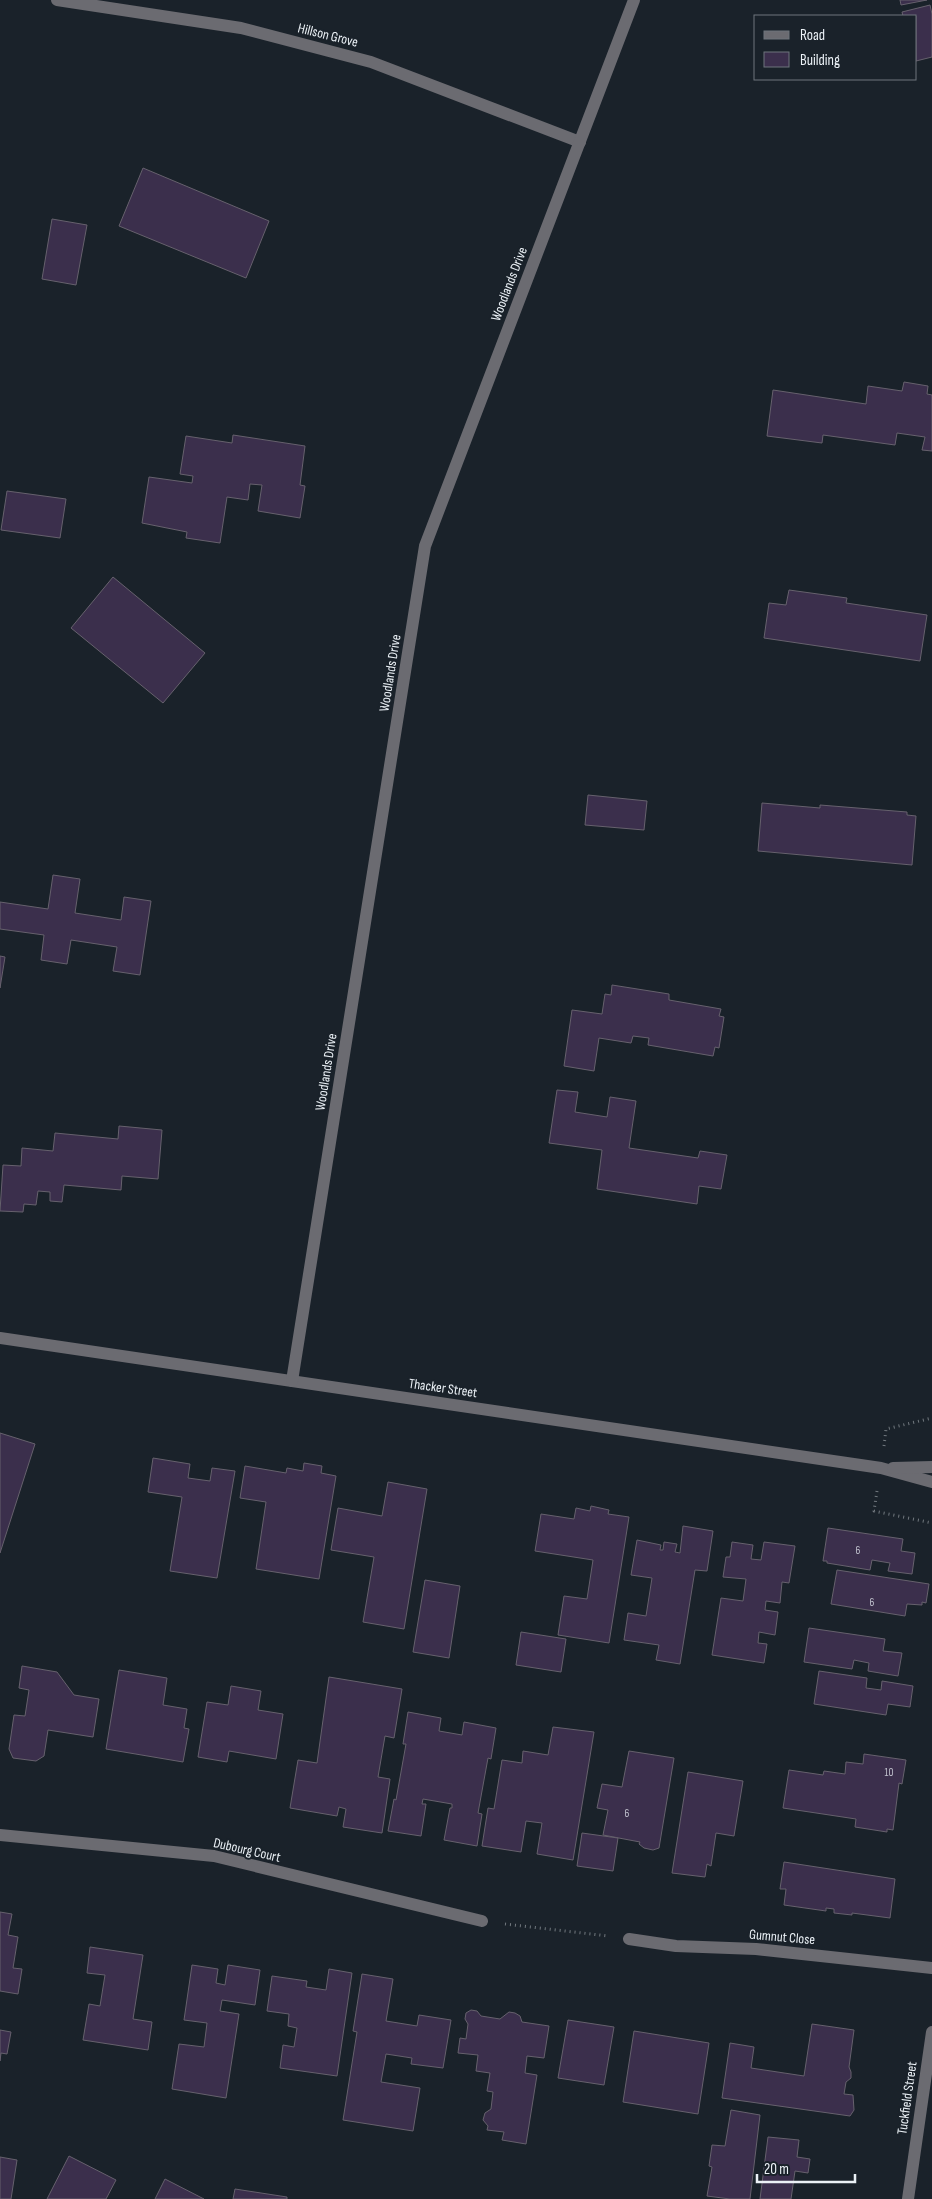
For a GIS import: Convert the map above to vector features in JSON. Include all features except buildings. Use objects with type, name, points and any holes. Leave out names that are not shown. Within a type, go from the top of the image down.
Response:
[{"type":"street","name":"Hillson Grove","points":[[57,0],[241,28],[371,62],[580,142]]},
{"type":"street","name":"Woodlands Drive","points":[[292,1381],[425,546],[634,0]]},
{"type":"street","name":"Thacker Street","points":[[0,1338],[881,1468],[932,1482]]},
{"type":"street","name":"Thacker Street","points":[[881,1468],[932,1466]]},
{"type":"street","name":"Dubourg Court","points":[[0,1835],[214,1856],[482,1921]]},
{"type":"street","name":"Gumnut Close","points":[[629,1939],[676,1946],[756,1949],[932,1968]]},
{"type":"street","name":"Tuckfield Street","points":[[908,2199],[932,2032]]},
{"type":"path","points":[[482,1921],[629,1939]]}]
